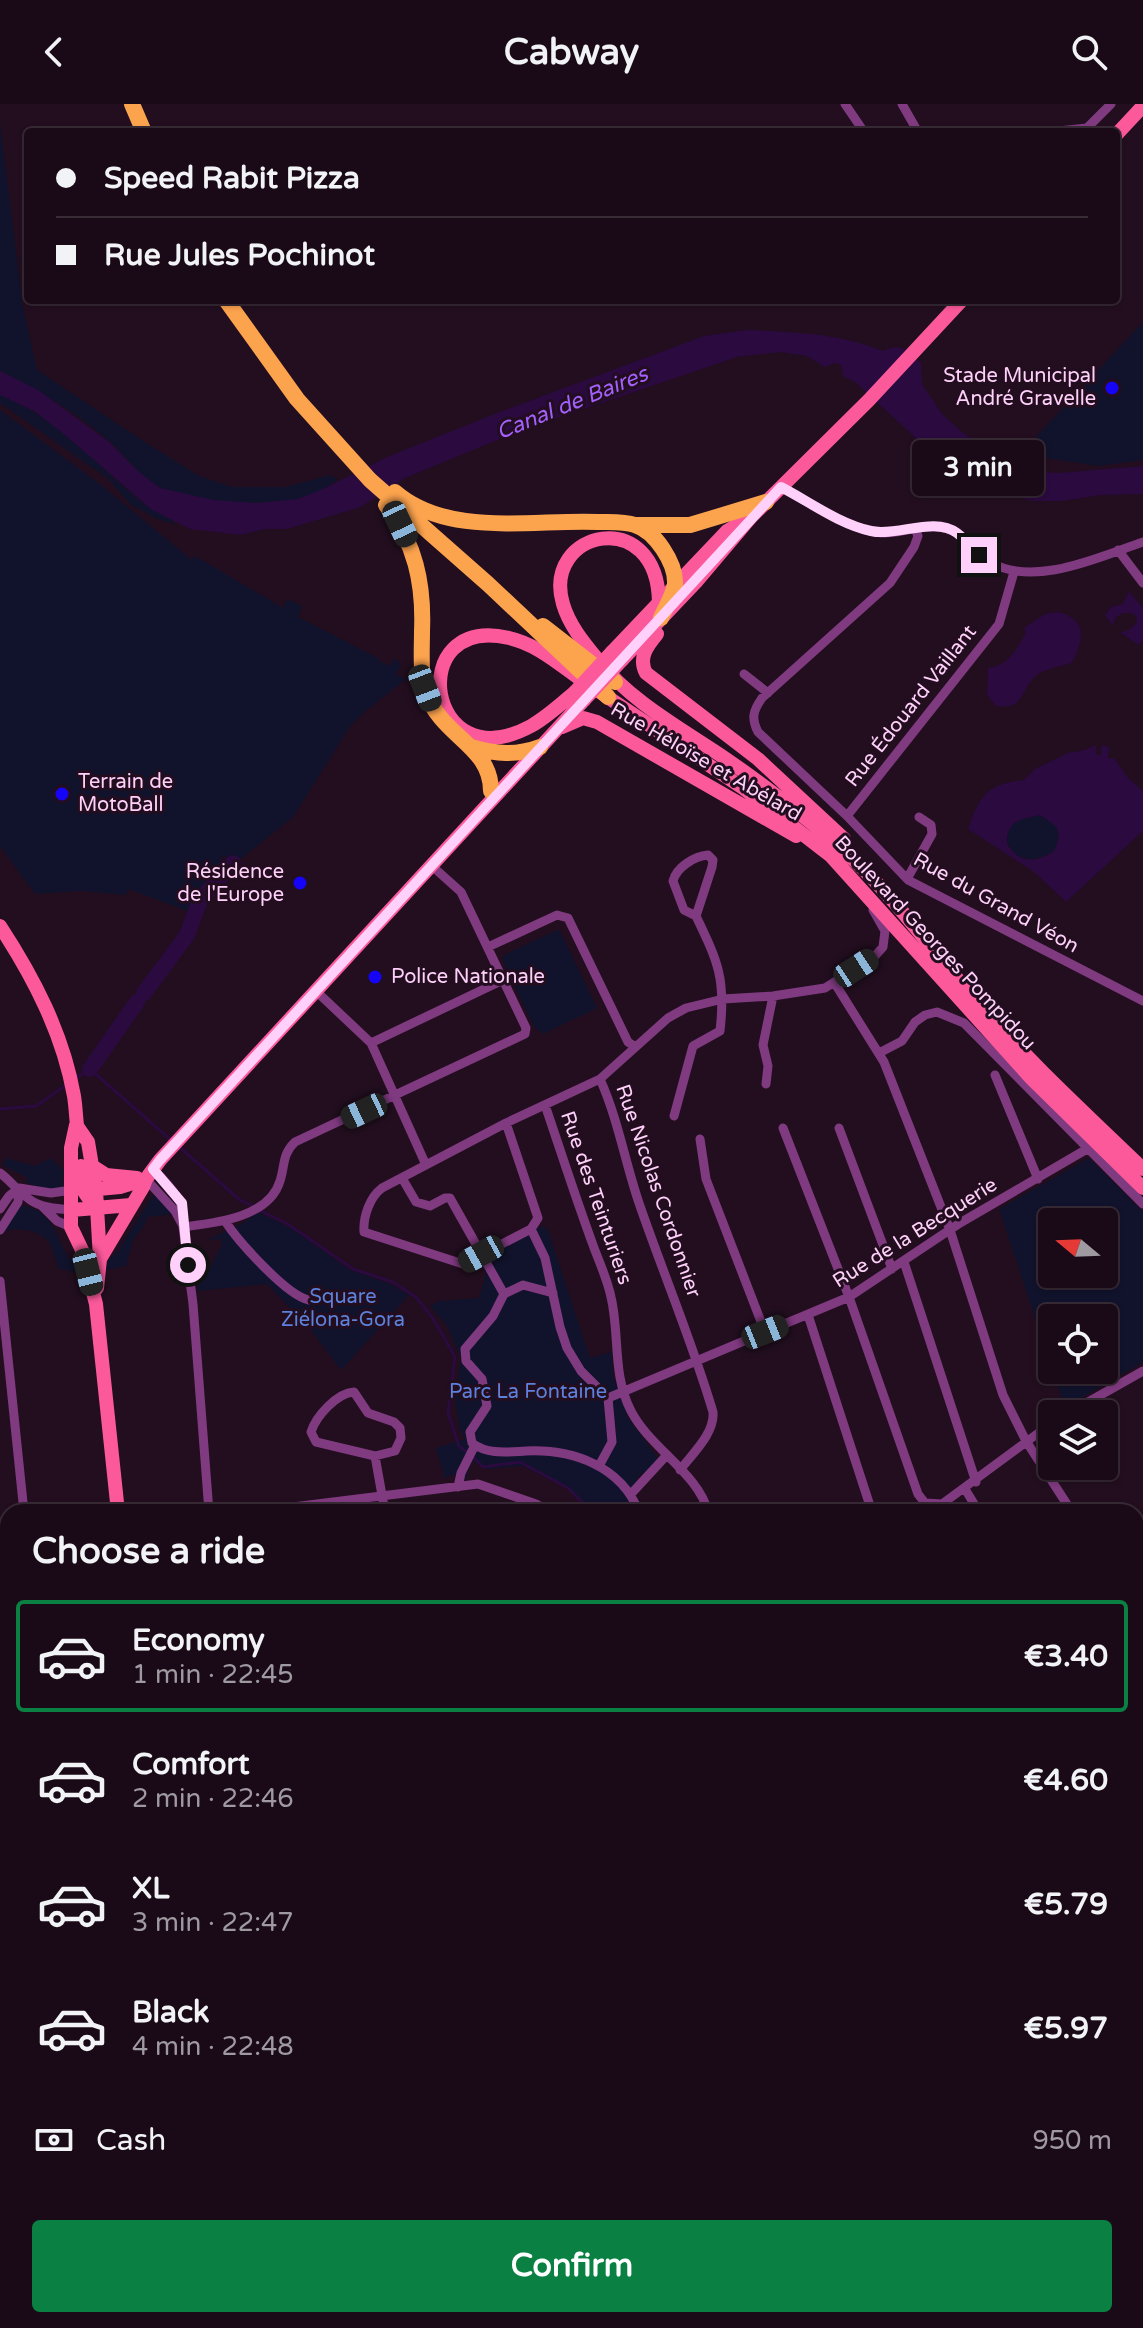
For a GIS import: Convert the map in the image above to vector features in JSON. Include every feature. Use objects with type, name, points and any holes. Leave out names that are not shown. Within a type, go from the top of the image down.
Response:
[{"type":"highway","points":[[132,104],[142,128]]},
{"type":"highway","points":[[229,304],[265,357],[321,427],[391,499],[418,569],[423,605],[425,688],[439,718],[485,762],[491,779],[491,791]]},
{"type":"highway","points":[[355,460],[370,480],[488,584],[608,697]]},
{"type":"highway","points":[[391,499],[466,520],[586,521],[636,525],[690,525],[766,502]]},
{"type":"highway","points":[[636,525],[657,541],[666,556],[675,586],[660,610]]},
{"type":"highway","points":[[488,584],[615,682]]},
{"type":"highway","points":[[470,746],[496,753],[532,750]]},
{"type":"main road","points":[[1120,131],[1143,106]]},
{"type":"main road","points":[[100,1259],[149,1174],[168,1151],[432,866],[617,656],[660,610],[696,582],[751,517],[869,400],[958,304]]},
{"type":"main road","points":[[675,586],[727,531],[751,517]]},
{"type":"main road","name":"Boulevard Georges Pompidou","points":[[660,610],[655,571],[649,558],[630,542],[594,540],[583,544],[569,558],[560,590],[566,614],[583,642],[615,682],[793,808],[884,890]]},
{"type":"main road","name":"Boulevard Georges Pompidou","points":[[696,582],[670,620],[647,646],[642,661],[644,671],[783,781],[848,844],[1005,1034],[1143,1169]]},
{"type":"main road","name":"Boulevard Georges Pompidou","points":[[580,696],[529,727],[509,734],[483,736],[464,730],[446,714],[438,684],[450,652],[476,637],[512,638],[541,651],[743,788],[831,856],[1031,1078],[1143,1188]]},
{"type":"main road","points":[[480,812],[491,791],[558,728],[580,696]]},
{"type":"main road","name":"Rue Héloïse et Abélard","points":[[558,728],[583,718],[597,722],[831,856]]},
{"type":"main road","points":[[0,926],[37,987],[68,1072],[74,1096],[81,1186],[96,1209],[100,1259],[96,1304]]},
{"type":"main road","points":[[76,1125],[88,1142],[92,1166],[72,1210],[71,1227],[96,1304],[117,1504]]},
{"type":"main road","points":[[92,1166],[106,1175],[149,1174]]},
{"type":"main road","points":[[81,1186],[120,1187],[149,1174]]},
{"type":"main road","points":[[72,1210],[131,1205]]},
{"type":"street","points":[[845,104],[861,128]]},
{"type":"street","points":[[902,104],[916,128]]},
{"type":"street","points":[[1087,128],[1111,104]]},
{"type":"street","points":[[781,487],[868,531],[882,533],[935,526],[950,529],[991,563],[1014,572],[1069,567],[1143,542]]},
{"type":"street","points":[[744,674],[768,693],[890,583],[914,547],[918,536],[915,529]]},
{"type":"street","points":[[1118,550],[1143,583]]},
{"type":"street","name":"Rue Édouard Vaillant","points":[[847,816],[999,624],[1014,572]]},
{"type":"street","name":"Rue du Grand Véon","points":[[768,693],[753,713],[758,732],[847,816],[907,879],[1143,1001]]},
{"type":"street","points":[[907,879],[932,834],[931,825],[919,817]]},
{"type":"street","points":[[674,1116],[693,1046],[720,1031],[723,999],[717,961],[696,916],[684,910],[673,881],[677,870],[708,855],[713,860],[712,867],[696,916]]},
{"type":"street","points":[[183,1227],[235,1219],[257,1207],[277,1189],[284,1155],[295,1142],[522,1037],[526,1028],[461,892],[432,866]]},
{"type":"street","points":[[506,1123],[537,1211],[537,1224],[531,1229],[463,1264],[364,1232],[373,1195],[506,1123],[600,1079],[634,1046],[668,1018],[686,1008],[723,999],[825,988],[875,956],[883,947],[885,931],[853,879]]},
{"type":"street","points":[[488,947],[557,915],[568,918],[628,1042],[634,1046]]},
{"type":"street","points":[[371,1043],[503,980]]},
{"type":"street","points":[[834,982],[879,1053],[950,1230],[1003,1395],[1026,1441],[1067,1504]]},
{"type":"street","points":[[317,992],[371,1043],[426,1165]]},
{"type":"street","points":[[766,1084],[768,1066],[763,1045],[773,996]]},
{"type":"street","points":[[879,1053],[902,1041],[915,1022],[925,1015],[937,1012],[964,1023],[1143,1204]]},
{"type":"street","points":[[995,1075],[1038,1179]]},
{"type":"street","name":"Rue Nicolas Cordonnier","points":[[600,1079],[611,1104],[638,1201],[698,1360],[714,1421],[710,1431],[680,1470]]},
{"type":"street","name":"Rue des Teinturiers","points":[[545,1105],[606,1276],[616,1331],[617,1369],[623,1391],[644,1431],[699,1490],[705,1504]]},
{"type":"street","points":[[783,1128],[849,1297],[918,1494],[925,1503],[942,1504],[976,1482],[1038,1433]]},
{"type":"street","points":[[839,1128],[892,1269]]},
{"type":"street","points":[[700,1139],[706,1179],[765,1332]]},
{"type":"street","name":"Rue de la Becquerie","points":[[608,1398],[849,1297],[950,1230],[1087,1149]]},
{"type":"street","points":[[0,1173],[28,1199],[42,1206],[57,1221],[71,1227]]},
{"type":"street","points":[[149,1174],[183,1227],[193,1304],[208,1504]]},
{"type":"street","points":[[402,1178],[416,1202],[428,1206],[450,1198],[504,1294]]},
{"type":"street","points":[[0,1209],[19,1188],[51,1193],[81,1186]]},
{"type":"street","points":[[0,1230],[18,1202],[19,1188]]},
{"type":"street","points":[[42,1206],[72,1210]]},
{"type":"street","points":[[225,1221],[249,1252],[292,1293],[309,1300]]},
{"type":"street","points":[[531,1229],[545,1258],[567,1348],[581,1371],[608,1398],[612,1442],[599,1466]]},
{"type":"street","points":[[904,1262],[976,1482]]},
{"type":"street","points":[[0,1281],[23,1504]]},
{"type":"street","points":[[458,1487],[472,1451],[470,1432],[485,1413],[486,1393],[482,1379],[466,1361],[465,1349],[493,1316],[504,1294],[523,1285],[553,1293]]},
{"type":"street","points":[[808,1315],[869,1504]]},
{"type":"street","points":[[1093,1400],[1142,1373]]},
{"type":"street","points":[[354,1392],[368,1413],[394,1422],[400,1428],[399,1447],[375,1456],[316,1442],[312,1437],[316,1420],[346,1393],[354,1392]]},
{"type":"street","points":[[472,1451],[555,1452],[599,1466],[610,1472],[631,1494],[635,1504]]},
{"type":"street","points":[[375,1456],[384,1504]]},
{"type":"street","points":[[631,1494],[666,1456]]},
{"type":"street","points":[[317,1504],[484,1485],[530,1504]]},
{"type":"street","points":[[965,1489],[974,1504]]},
{"type":"green space","points":[[0,122],[23,308],[37,370],[199,476],[232,487],[286,487],[330,475],[338,480],[299,499],[269,503],[228,502],[171,492],[145,477],[84,421],[0,371]]},
{"type":"green space","name":"Stade Municipal André Gravelle","points":[[1143,322],[1143,460],[1098,466],[1020,454]]},
{"type":"green space","points":[[0,395],[22,405],[61,431],[150,508],[176,525],[130,504],[107,478],[0,403]]},
{"type":"green space","points":[[0,410],[101,485],[192,560],[195,556],[283,608],[287,599],[302,606],[298,617],[379,661],[390,666],[394,658],[401,664],[396,675],[406,679],[349,728],[293,817],[238,861],[223,856],[193,913],[128,889],[126,895],[81,891],[35,894],[0,846]]},
{"type":"green space","points":[[1040,815],[1058,829],[1054,851],[1034,859],[1016,855],[1007,843],[1009,829],[1016,822]]},
{"type":"green space","points":[[557,930],[597,1008],[543,1034],[534,1027],[502,959],[504,955]]},
{"type":"green space","points":[[6,1158],[35,1166],[51,1158],[64,1171],[62,1187],[45,1190],[25,1182],[28,1178],[2,1165]]},
{"type":"green space","points":[[1089,1158],[1143,1212],[1143,1362],[1118,1377],[1118,1304],[1038,1304],[1038,1327],[999,1209]]},
{"type":"green space","points":[[153,1195],[158,1196],[173,1214],[147,1217],[145,1225],[134,1238],[126,1266],[105,1270],[109,1259],[118,1251]]},
{"type":"green space","points":[[18,1205],[32,1208],[49,1221],[77,1267],[75,1272],[59,1269],[50,1244],[40,1235],[21,1230],[1,1231]]},
{"type":"green space","name":"Square Ziélona-Gora","points":[[258,1212],[292,1229],[350,1270],[390,1284],[409,1295],[341,1370],[311,1330],[267,1284],[198,1291],[196,1267],[211,1266],[222,1244],[221,1239],[207,1240],[243,1223]]},
{"type":"green space","name":"Parc La Fontaine","points":[[541,1226],[548,1230],[590,1358],[612,1352],[613,1377],[629,1413],[626,1415],[659,1460],[637,1478],[633,1493],[642,1504],[582,1504],[565,1487],[522,1466],[487,1469],[472,1461],[465,1480],[453,1474],[445,1479],[436,1448],[465,1439],[460,1430],[455,1401],[461,1358],[447,1326],[430,1306],[439,1301],[479,1298],[486,1273],[480,1262]]},
{"type":"green space","points":[[1057,1384],[1105,1384],[1078,1400],[1063,1400]]},
{"type":"water","name":"Canal de Baires","points":[[747,330],[833,337],[883,351],[895,347],[904,349],[921,363],[922,384],[942,414],[1014,470],[1058,473],[1143,466],[1143,494],[1031,501],[956,475],[855,382],[843,376],[841,365],[835,363],[825,367],[807,356],[780,352],[737,357],[519,431],[405,478],[361,507],[287,529],[265,529],[240,535],[190,529],[152,510],[34,411],[0,395],[0,371],[38,390],[108,441],[160,488],[214,500],[257,503],[298,499],[387,457],[497,413],[704,336]]},
{"type":"water","points":[[1129,591],[1143,608],[1143,640],[1138,645],[1120,632],[1137,623],[1136,616],[1123,613],[1115,618],[1113,626],[1105,615],[1111,607],[1123,604]]},
{"type":"water","points":[[1058,612],[1075,620],[1081,632],[1072,663],[1040,673],[1013,705],[996,706],[987,695],[988,668],[1001,664],[1011,656],[1026,633],[1024,628],[1045,614]]},
{"type":"water","points":[[1096,745],[1096,754],[1100,756],[1102,745],[1109,747],[1108,758],[1115,759],[1128,778],[1143,791],[1143,831],[1066,902],[1034,872],[968,829],[981,799],[994,788],[1024,780],[1035,769],[1068,753]],"holes":[[[1040,815],[1058,829],[1054,851],[1034,859],[1016,855],[1007,843],[1009,829],[1016,822]]]},
{"type":"waterway","points":[[144,993],[187,935],[200,900],[233,863]]},
{"type":"waterway","points":[[90,1069],[137,1002]]},
{"type":"waterway","points":[[74,1079],[90,1069],[172,1141]]},
{"type":"waterway","points":[[0,1109],[36,1106],[65,1086]]},
{"type":"waterway","points":[[178,1146],[240,1200],[253,1206]]},
{"type":"waterway","points":[[259,1210],[288,1224],[353,1269],[393,1282],[416,1297],[434,1320],[455,1357],[448,1413],[459,1446],[467,1452]]},
{"type":"waterway","points":[[473,1457],[483,1467],[520,1462],[568,1488],[584,1504]]},
{"type":"place","name":"Stade Municipal André Gravelle","points":[[1112,388]]},
{"type":"place","name":"Terrain de MotoBall","points":[[62,794]]},
{"type":"place","name":"Résidence de l'Europe","points":[[300,883]]},
{"type":"place","name":"Police Nationale","points":[[375,977]]},
{"type":"route","points":[[188,1265],[182,1203],[153,1169],[781,487],[868,531],[882,533],[935,526],[950,529],[979,555]]}]
